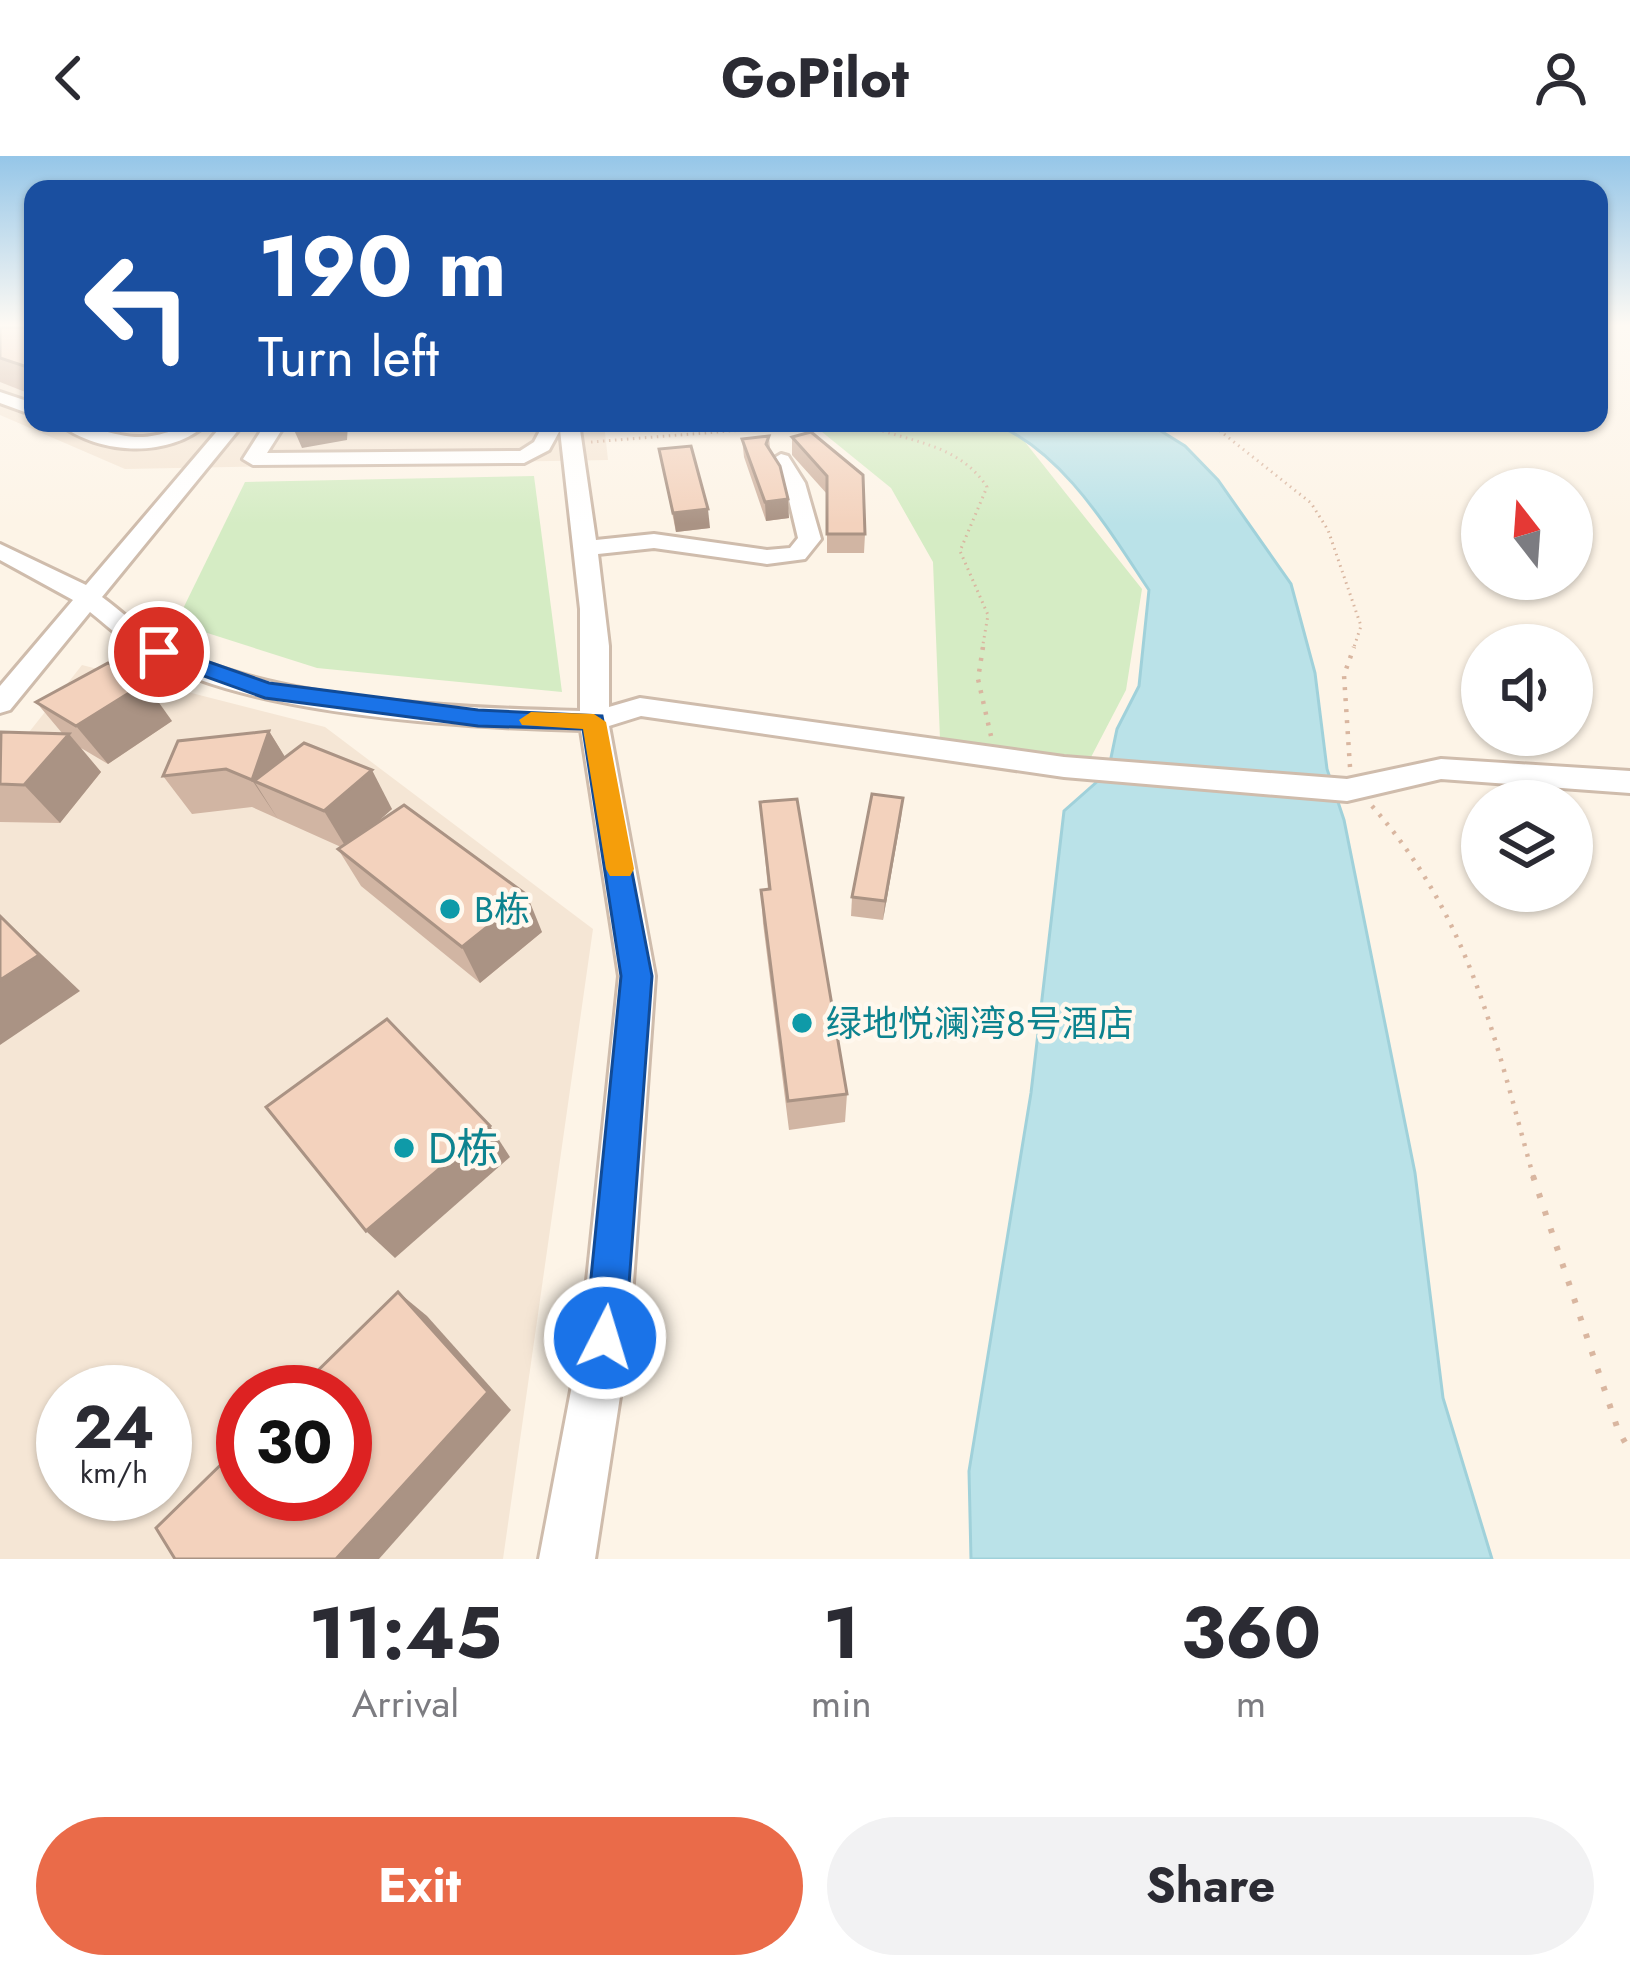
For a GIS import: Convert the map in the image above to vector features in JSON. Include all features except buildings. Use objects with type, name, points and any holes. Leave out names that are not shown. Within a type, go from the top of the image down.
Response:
[{"type":"street","points":[[90,432],[127,447],[156,446],[182,432]]},
{"type":"street","points":[[0,704],[227,432]]},
{"type":"street","points":[[270,432],[253,459],[524,458],[542,446],[549,432]]},
{"type":"street","points":[[567,1559],[605,1338],[637,976],[594,722],[598,686],[570,434]]},
{"type":"street","points":[[584,548],[654,542],[766,556],[797,554],[810,538],[794,484],[781,460]]},
{"type":"street","points":[[0,551],[67,583],[159,652],[265,690],[478,718],[594,722],[640,706],[1064,767],[1354,788],[1441,769],[1630,782]]},
{"type":"path","points":[[570,434],[617,432]]},
{"type":"path","points":[[879,432],[951,450],[980,471],[987,487],[959,551],[988,615],[978,679],[990,716],[991,742]]},
{"type":"path","points":[[1221,432],[1311,503],[1337,551],[1361,626],[1344,675],[1354,788],[1415,853],[1476,963],[1537,1190],[1618,1430],[1630,1451]]},
{"type":"shaded area","points":[[0,392],[24,392],[24,425],[0,415]]},
{"type":"shaded area","points":[[39,432],[605,432],[608,460],[125,469]]},
{"type":"shaded area","points":[[82,665],[325,727],[593,929],[503,1559],[0,1559],[0,769]]},
{"type":"green space","points":[[822,432],[1008,432],[1021,437],[1142,589],[1126,690],[1089,761],[940,739],[933,562],[891,488]]},
{"type":"green space","points":[[534,476],[562,692],[317,668],[176,623],[245,482]]},
{"type":"water","points":[[1010,432],[1162,432],[1185,446],[1218,480],[1291,584],[1315,673],[1327,769],[1344,820],[1415,1173],[1443,1398],[1492,1559],[971,1559],[969,1471],[1031,1093],[1064,811],[1108,772],[1117,729],[1139,686],[1149,590],[1082,494]]},
{"type":"slow traffic","points":[[531,720],[594,722],[620,869]]},
{"type":"place","name":"B栋","points":[[450,909]]},
{"type":"place","name":"绿地悦澜湾8号酒店","points":[[802,1023]]},
{"type":"place","name":"D栋","points":[[404,1148]]},
{"type":"route","points":[[159,652],[265,690],[478,718],[594,722],[637,976],[605,1338]]}]
